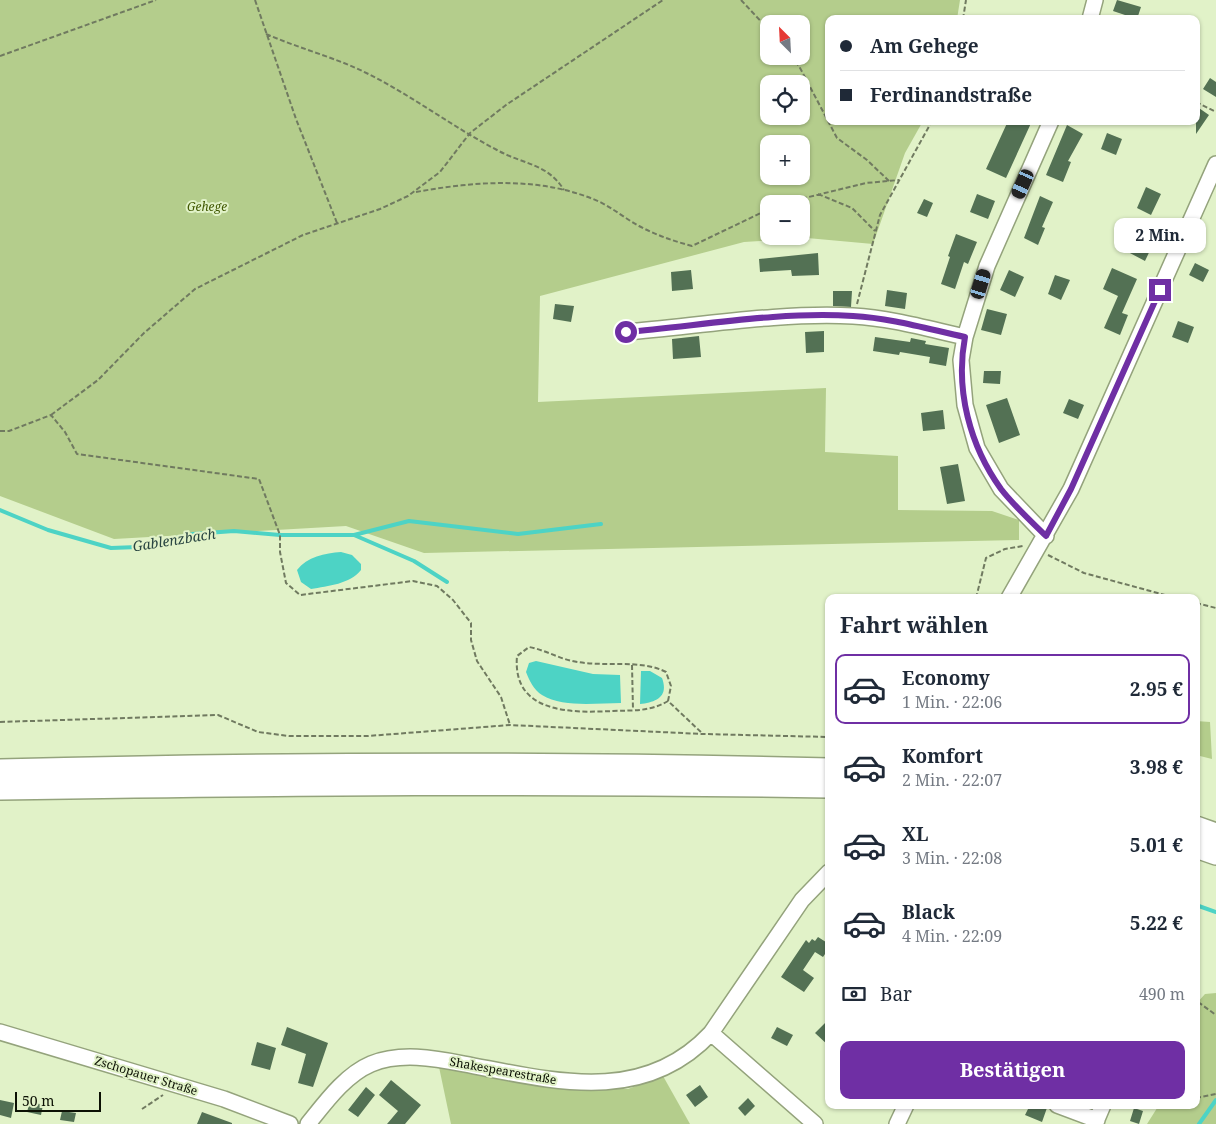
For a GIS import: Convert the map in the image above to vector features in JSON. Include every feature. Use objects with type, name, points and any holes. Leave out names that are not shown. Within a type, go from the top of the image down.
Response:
[{"type":"highway","points":[[0,770],[318,766],[655,766],[825,769]]},
{"type":"highway","points":[[0,789],[381,784],[647,784],[825,787]]},
{"type":"highway","points":[[1200,828],[1216,834]]},
{"type":"highway","points":[[1200,848],[1216,854]]},
{"type":"street","points":[[1091,15],[1095,0]]},
{"type":"street","points":[[1041,542],[1001,489],[977,448],[965,405],[961,360],[965,337],[987,266],[1049,125]]},
{"type":"street","points":[[1011,594],[1071,489],[1216,164]]},
{"type":"street","points":[[626,332],[766,319],[854,316],[909,324],[965,337]]},
{"type":"street","name":"Shakespearestraße","points":[[308,1124],[352,1075],[381,1060],[423,1057],[555,1081],[599,1084],[618,1081],[653,1071],[687,1054],[700,1045],[711,1033],[802,900],[825,876]]},
{"type":"street","name":"Zschopauer Straße","points":[[0,1032],[178,1085],[290,1124]]},
{"type":"street","points":[[711,1033],[815,1124]]},
{"type":"street","points":[[898,1124],[904,1109]]},
{"type":"street","points":[[1066,1109],[1096,1122],[1101,1109]]},
{"type":"path","points":[[0,56],[156,0]]},
{"type":"path","points":[[255,0],[336,223]]},
{"type":"path","points":[[0,431],[9,432],[51,415],[98,380],[144,333],[195,289],[303,235],[380,209],[414,192],[440,172],[470,133],[506,105],[663,0]]},
{"type":"path","points":[[741,0],[760,20]]},
{"type":"path","points":[[964,15],[966,0]]},
{"type":"path","points":[[266,34],[307,52],[349,65],[497,150],[544,169],[556,177],[564,190]]},
{"type":"path","points":[[798,65],[825,117]]},
{"type":"path","points":[[1200,104],[1216,112]]},
{"type":"path","points":[[829,125],[836,138],[867,160],[889,181]]},
{"type":"path","points":[[854,316],[880,215],[930,125]]},
{"type":"path","points":[[810,196],[866,183],[899,180]]},
{"type":"path","points":[[414,192],[460,184],[495,183],[532,184],[564,190],[600,202],[638,226],[668,240],[692,246],[760,213]]},
{"type":"path","points":[[818,194],[852,208],[875,231]]},
{"type":"path","points":[[51,415],[65,432],[77,454],[259,479],[280,535],[280,552],[286,582],[300,595],[413,581],[437,586],[453,600],[471,623],[471,640],[477,661],[500,697],[510,725]]},
{"type":"path","points":[[977,594],[986,558],[1005,550],[1041,542],[1060,562],[1084,573],[1161,594]]},
{"type":"path","points":[[1200,604],[1216,608]]},
{"type":"path","points":[[529,647],[547,651],[575,662],[610,666],[632,665],[653,665],[666,672],[671,686],[668,702],[654,710],[582,713],[550,709],[528,694],[516,670],[517,656],[529,647]]},
{"type":"path","points":[[632,665],[633,710]]},
{"type":"path","points":[[668,702],[703,734]]},
{"type":"path","points":[[0,722],[218,715],[258,732],[290,736],[368,736],[510,725],[703,734],[825,737]]},
{"type":"path","points":[[1200,1003],[1216,1015]]},
{"type":"path","points":[[142,1109],[178,1085]]},
{"type":"path","points":[[1200,1097],[1216,1094]]},
{"type":"green space","name":"Gehege","points":[[0,0],[960,0],[958,15],[825,15],[825,125],[921,125],[905,153],[873,244],[810,238],[810,195],[760,195],[760,241],[744,242],[540,296],[538,402],[826,388],[825,452],[898,456],[898,510],[992,511],[1019,520],[1019,540],[424,553],[346,526],[114,539],[0,496]]},
{"type":"green space","points":[[1200,721],[1210,722],[1212,759],[1200,756]]},
{"type":"green space","points":[[1216,993],[1216,1124],[1147,1124],[1156,1109],[1200,1109],[1200,1000],[1205,994]]},
{"type":"green space","points":[[439,1067],[576,1089],[628,1089],[663,1076],[690,1124],[451,1124]]},
{"type":"water","points":[[341,552],[352,555],[361,564],[361,570],[356,575],[338,584],[311,589],[301,582],[297,570],[306,562],[329,553]]},
{"type":"water","points":[[536,661],[593,674],[620,675],[621,703],[570,703],[550,699],[534,688],[526,672],[529,663]]},
{"type":"water","points":[[641,671],[650,671],[662,678],[664,690],[656,700],[640,704]]},
{"type":"building","points":[[1117,0],[1141,7],[1138,15],[1125,15],[1113,11]]},
{"type":"building","points":[[1210,78],[1216,82],[1216,97],[1203,89]]},
{"type":"building","points":[[1200,109],[1209,115],[1196,134],[1196,125],[1200,125]]},
{"type":"building","points":[[1006,125],[1030,125],[1006,178],[986,169]]},
{"type":"building","points":[[1067,125],[1083,134],[1068,161],[1071,162],[1063,182],[1046,175]]},
{"type":"building","points":[[1107,133],[1122,139],[1116,155],[1101,149]]},
{"type":"building","points":[[1146,187],[1161,194],[1151,215],[1137,208]]},
{"type":"building","points":[[977,194],[995,201],[988,219],[970,212]]},
{"type":"building","points":[[1040,196],[1053,202],[1042,227],[1045,228],[1038,245],[1024,238]]},
{"type":"building","points":[[924,199],[933,203],[927,217],[917,213]]},
{"type":"building","points":[[956,234],[977,242],[968,264],[964,262],[955,289],[941,284]]},
{"type":"building","points":[[1137,236],[1153,244],[1145,261],[1128,252]]},
{"type":"building","points":[[818,253],[819,275],[792,276],[791,270],[760,272],[759,259]]},
{"type":"building","points":[[1195,263],[1209,270],[1203,282],[1189,275]]},
{"type":"building","points":[[1112,268],[1137,279],[1122,313],[1128,315],[1120,335],[1104,328],[1118,296],[1103,289]]},
{"type":"building","points":[[691,270],[693,289],[672,291],[671,272]]},
{"type":"building","points":[[1009,270],[1024,277],[1015,297],[1000,290]]},
{"type":"building","points":[[1055,275],[1070,280],[1061,300],[1048,294]]},
{"type":"building","points":[[887,290],[907,293],[905,309],[885,306]]},
{"type":"building","points":[[833,291],[852,291],[851,307],[833,306]]},
{"type":"building","points":[[555,304],[574,306],[571,322],[553,319]]},
{"type":"building","points":[[987,309],[1007,314],[1001,335],[981,330]]},
{"type":"building","points":[[1178,321],[1194,327],[1188,343],[1172,337]]},
{"type":"building","points":[[824,331],[824,352],[806,353],[805,332]]},
{"type":"building","points":[[699,336],[701,357],[673,359],[672,339]]},
{"type":"building","points":[[875,337],[910,342],[911,338],[926,341],[925,344],[949,348],[946,366],[929,363],[930,357],[900,352],[899,355],[873,351]]},
{"type":"building","points":[[984,371],[1001,371],[1000,384],[983,383]]},
{"type":"building","points":[[1007,398],[1020,435],[999,443],[986,405]]},
{"type":"building","points":[[1069,399],[1084,405],[1078,419],[1063,413]]},
{"type":"building","points":[[943,410],[945,429],[923,431],[921,413]]},
{"type":"building","points":[[958,464],[965,501],[947,504],[940,467]]},
{"type":"building","points":[[818,937],[825,941],[825,954],[823,957],[815,952],[803,970],[814,978],[804,992],[781,977],[806,940],[809,943],[812,939],[815,941]]},
{"type":"building","points":[[825,1023],[825,1042],[815,1033]]},
{"type":"building","points":[[287,1027],[328,1043],[313,1087],[298,1083],[306,1054],[281,1045]]},
{"type":"building","points":[[777,1027],[793,1035],[787,1046],[771,1038]]},
{"type":"building","points":[[257,1042],[276,1048],[270,1070],[251,1065]]},
{"type":"building","points":[[391,1080],[421,1105],[405,1124],[387,1124],[398,1111],[379,1095]]},
{"type":"building","points":[[700,1085],[708,1097],[695,1107],[686,1095]]},
{"type":"building","points":[[366,1087],[375,1095],[358,1117],[348,1110]]},
{"type":"building","points":[[748,1098],[755,1106],[745,1116],[738,1108]]},
{"type":"building","points":[[0,1100],[14,1103],[11,1118],[0,1115]]},
{"type":"building","points":[[30,1101],[43,1105],[41,1115],[27,1112]]},
{"type":"building","points":[[1028,1109],[1047,1109],[1042,1122],[1025,1115]]},
{"type":"building","points":[[1134,1109],[1143,1111],[1139,1124],[1130,1121]]},
{"type":"building","points":[[62,1111],[76,1113],[74,1122],[60,1120]]},
{"type":"building","points":[[202,1112],[232,1123],[232,1124],[197,1124]]},
{"type":"waterway","name":"Gablenzbach","points":[[0,510],[48,530],[111,548],[138,547],[193,534],[234,531],[280,535],[354,535],[409,521],[518,534],[601,524]]},
{"type":"waterway","name":"Gablenzbach","points":[[354,535],[414,561],[447,582]]},
{"type":"waterway","points":[[1200,906],[1216,912]]},
{"type":"waterway","points":[[1199,1124],[1216,1100]]},
{"type":"route","points":[[626,332],[756,320],[814,316],[854,316],[909,324],[965,337],[961,360],[965,405],[977,448],[1001,489],[1046,536],[1071,489],[1160,290]]}]
